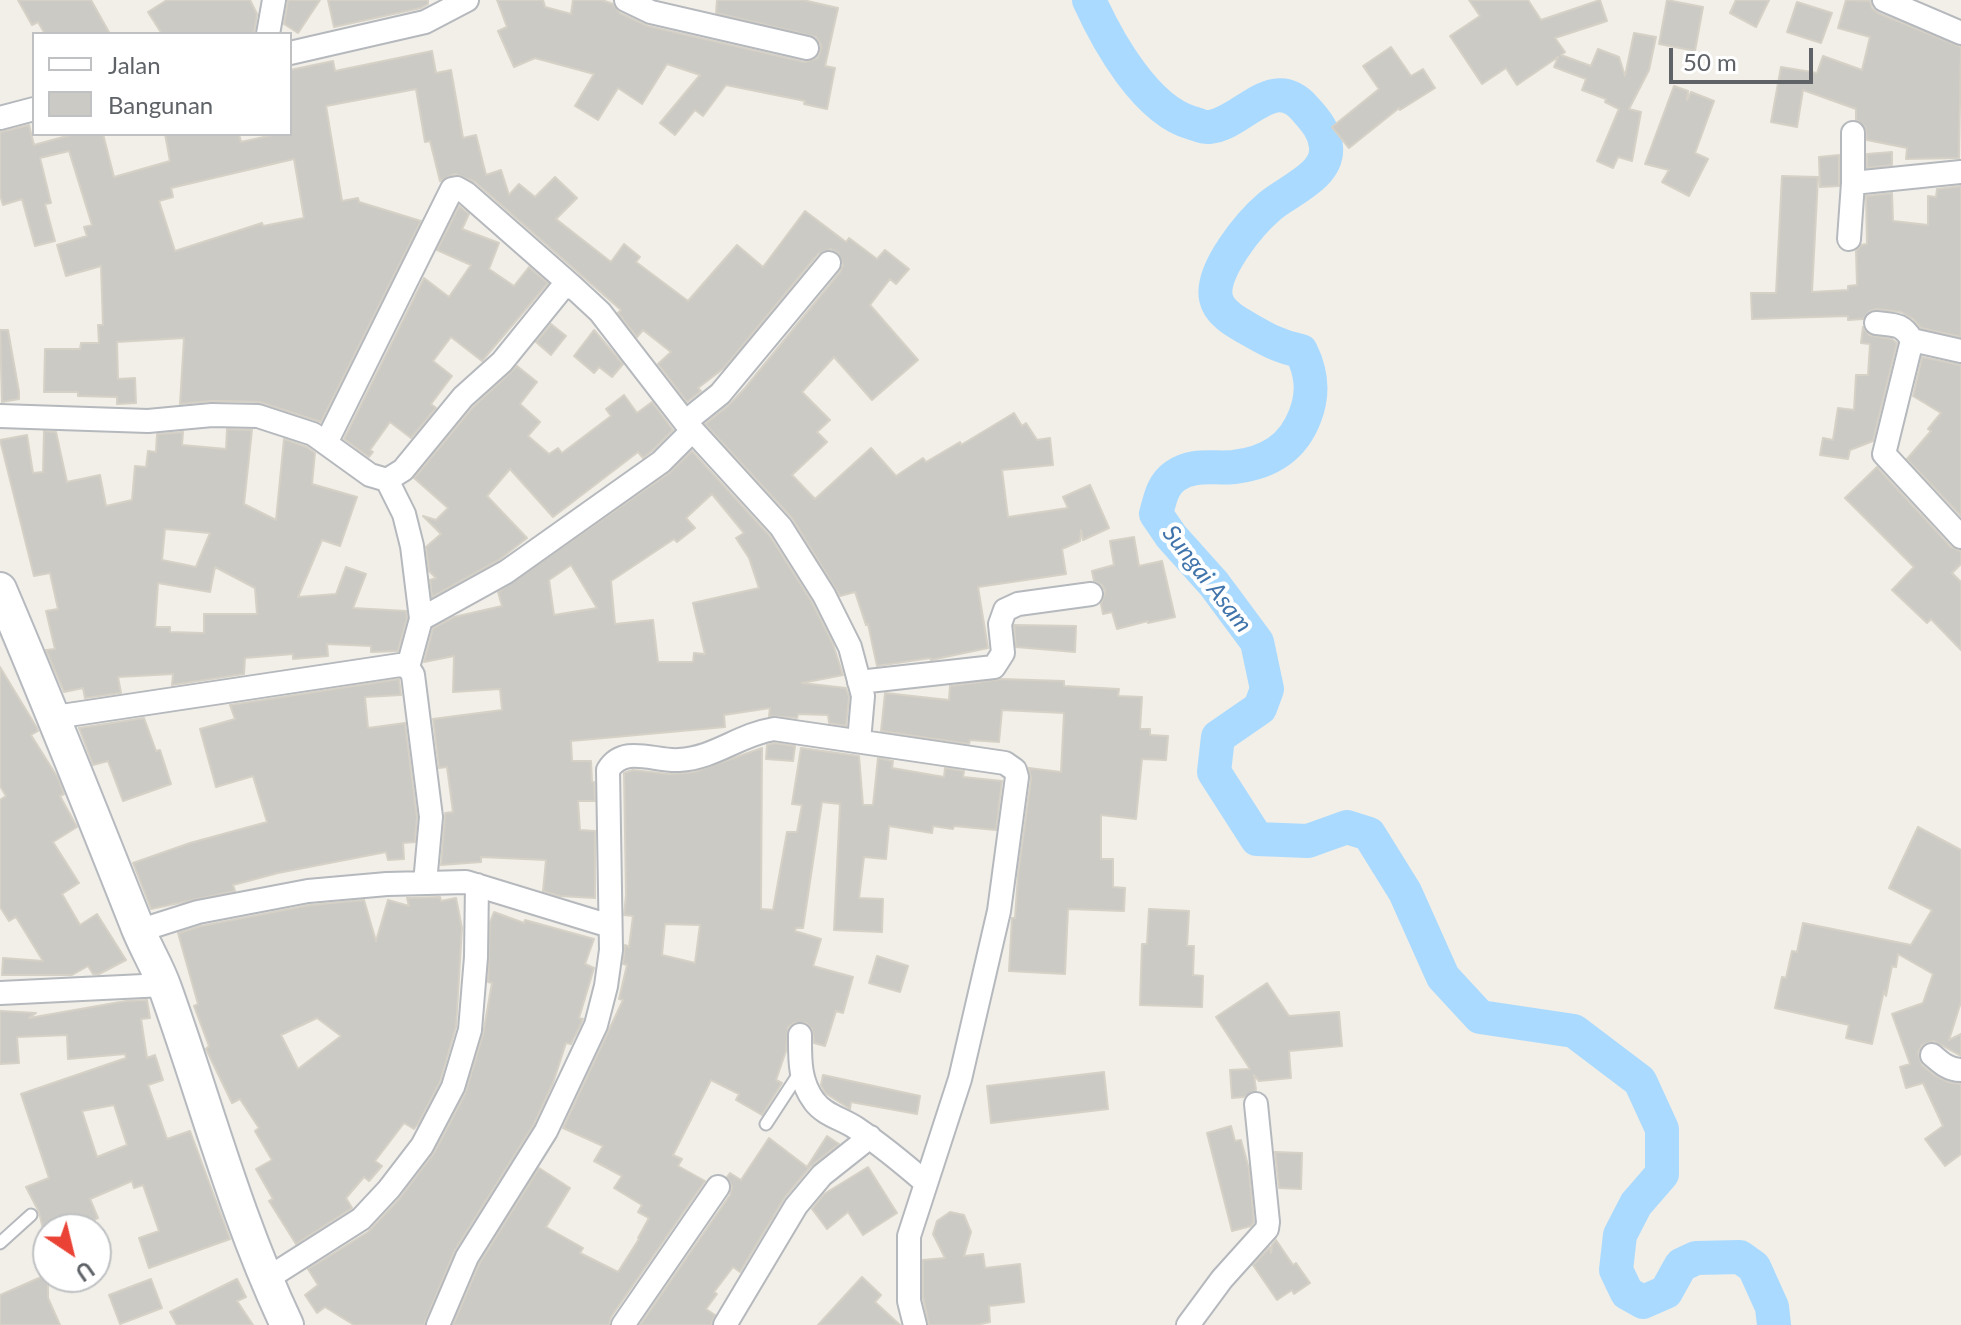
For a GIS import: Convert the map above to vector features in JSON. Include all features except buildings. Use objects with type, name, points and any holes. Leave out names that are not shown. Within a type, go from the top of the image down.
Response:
[{"type":"street","points":[[268,32],[274,0]]},
{"type":"street","points":[[292,53],[425,22],[467,0]]},
{"type":"street","points":[[626,0],[651,12],[807,48]]},
{"type":"street","points":[[1884,0],[1961,33]]},
{"type":"street","points":[[0,94],[3,118],[32,110]]},
{"type":"street","points":[[1849,239],[1853,133]]},
{"type":"street","points":[[1853,183],[1961,172]]},
{"type":"street","points":[[326,443],[452,189],[457,188],[600,312],[688,426],[781,527],[824,595],[850,647],[863,696],[859,741]]},
{"type":"street","points":[[421,619],[506,572],[661,462],[688,426],[720,394],[829,263]]},
{"type":"street","points":[[0,416],[148,421],[212,415],[258,416],[313,434],[370,475],[387,480],[403,470],[463,397],[502,362],[562,288],[573,287]]},
{"type":"street","points":[[1876,323],[1899,326],[1907,331],[1912,340],[1884,454],[1961,537]]},
{"type":"street","points":[[1912,340],[1961,351]]},
{"type":"street","points":[[387,480],[404,514],[412,546],[421,619],[408,667]]},
{"type":"street","points":[[0,589],[55,717],[138,931],[164,985],[230,1188],[265,1280],[287,1325]]},
{"type":"street","points":[[859,682],[994,667],[1003,653],[1000,624],[1005,610],[1018,604],[1091,594]]},
{"type":"street","points":[[55,717],[400,665],[408,667],[413,675],[431,817],[425,883]]},
{"type":"street","points":[[438,1325],[467,1257],[546,1131],[596,1025],[606,986],[610,926],[608,770],[621,757],[632,755],[677,760],[709,755],[752,733],[774,729],[1005,763],[1015,770],[1017,777],[999,911],[960,1079],[909,1236],[909,1301],[915,1325]]},
{"type":"street","points":[[138,931],[198,912],[308,891],[466,882],[610,926]]},
{"type":"street","points":[[265,1280],[361,1219],[414,1157],[441,1111],[453,1087],[470,1030],[476,957],[477,885]]},
{"type":"street","points":[[0,993],[164,985]]},
{"type":"street","points":[[800,1035],[800,1071],[814,1101],[823,1111],[842,1118],[870,1137],[926,1183]]},
{"type":"street","points":[[1932,1055],[1942,1064],[1961,1070]]},
{"type":"street","points":[[1188,1325],[1222,1279],[1267,1229],[1256,1104]]},
{"type":"street","points":[[725,1325],[796,1206],[822,1175],[870,1137]]},
{"type":"street","points":[[623,1325],[718,1187]]},
{"type":"lane","points":[[766,1124],[800,1071]]},
{"type":"lane","points":[[0,1243],[31,1215]]},
{"type":"waterway","name":"Sungai Asam","points":[[1089,0],[1130,72],[1159,104],[1175,116],[1209,127],[1222,124],[1258,102],[1282,95],[1294,99],[1306,110],[1324,136],[1326,147],[1325,157],[1314,174],[1270,206],[1233,248],[1216,287],[1218,303],[1232,319],[1272,342],[1301,351],[1308,367],[1310,399],[1300,427],[1278,452],[1258,462],[1234,467],[1189,469],[1175,476],[1164,488],[1156,514],[1257,642],[1267,689],[1260,708],[1218,737],[1214,772],[1257,839],[1308,841],[1347,827],[1369,834],[1405,892],[1443,977],[1480,1017],[1574,1031],[1640,1081],[1662,1129],[1662,1174],[1636,1204],[1620,1235],[1616,1270],[1627,1293],[1643,1302],[1666,1292],[1681,1265],[1696,1258],[1740,1257],[1754,1267],[1772,1307],[1774,1325]]}]
